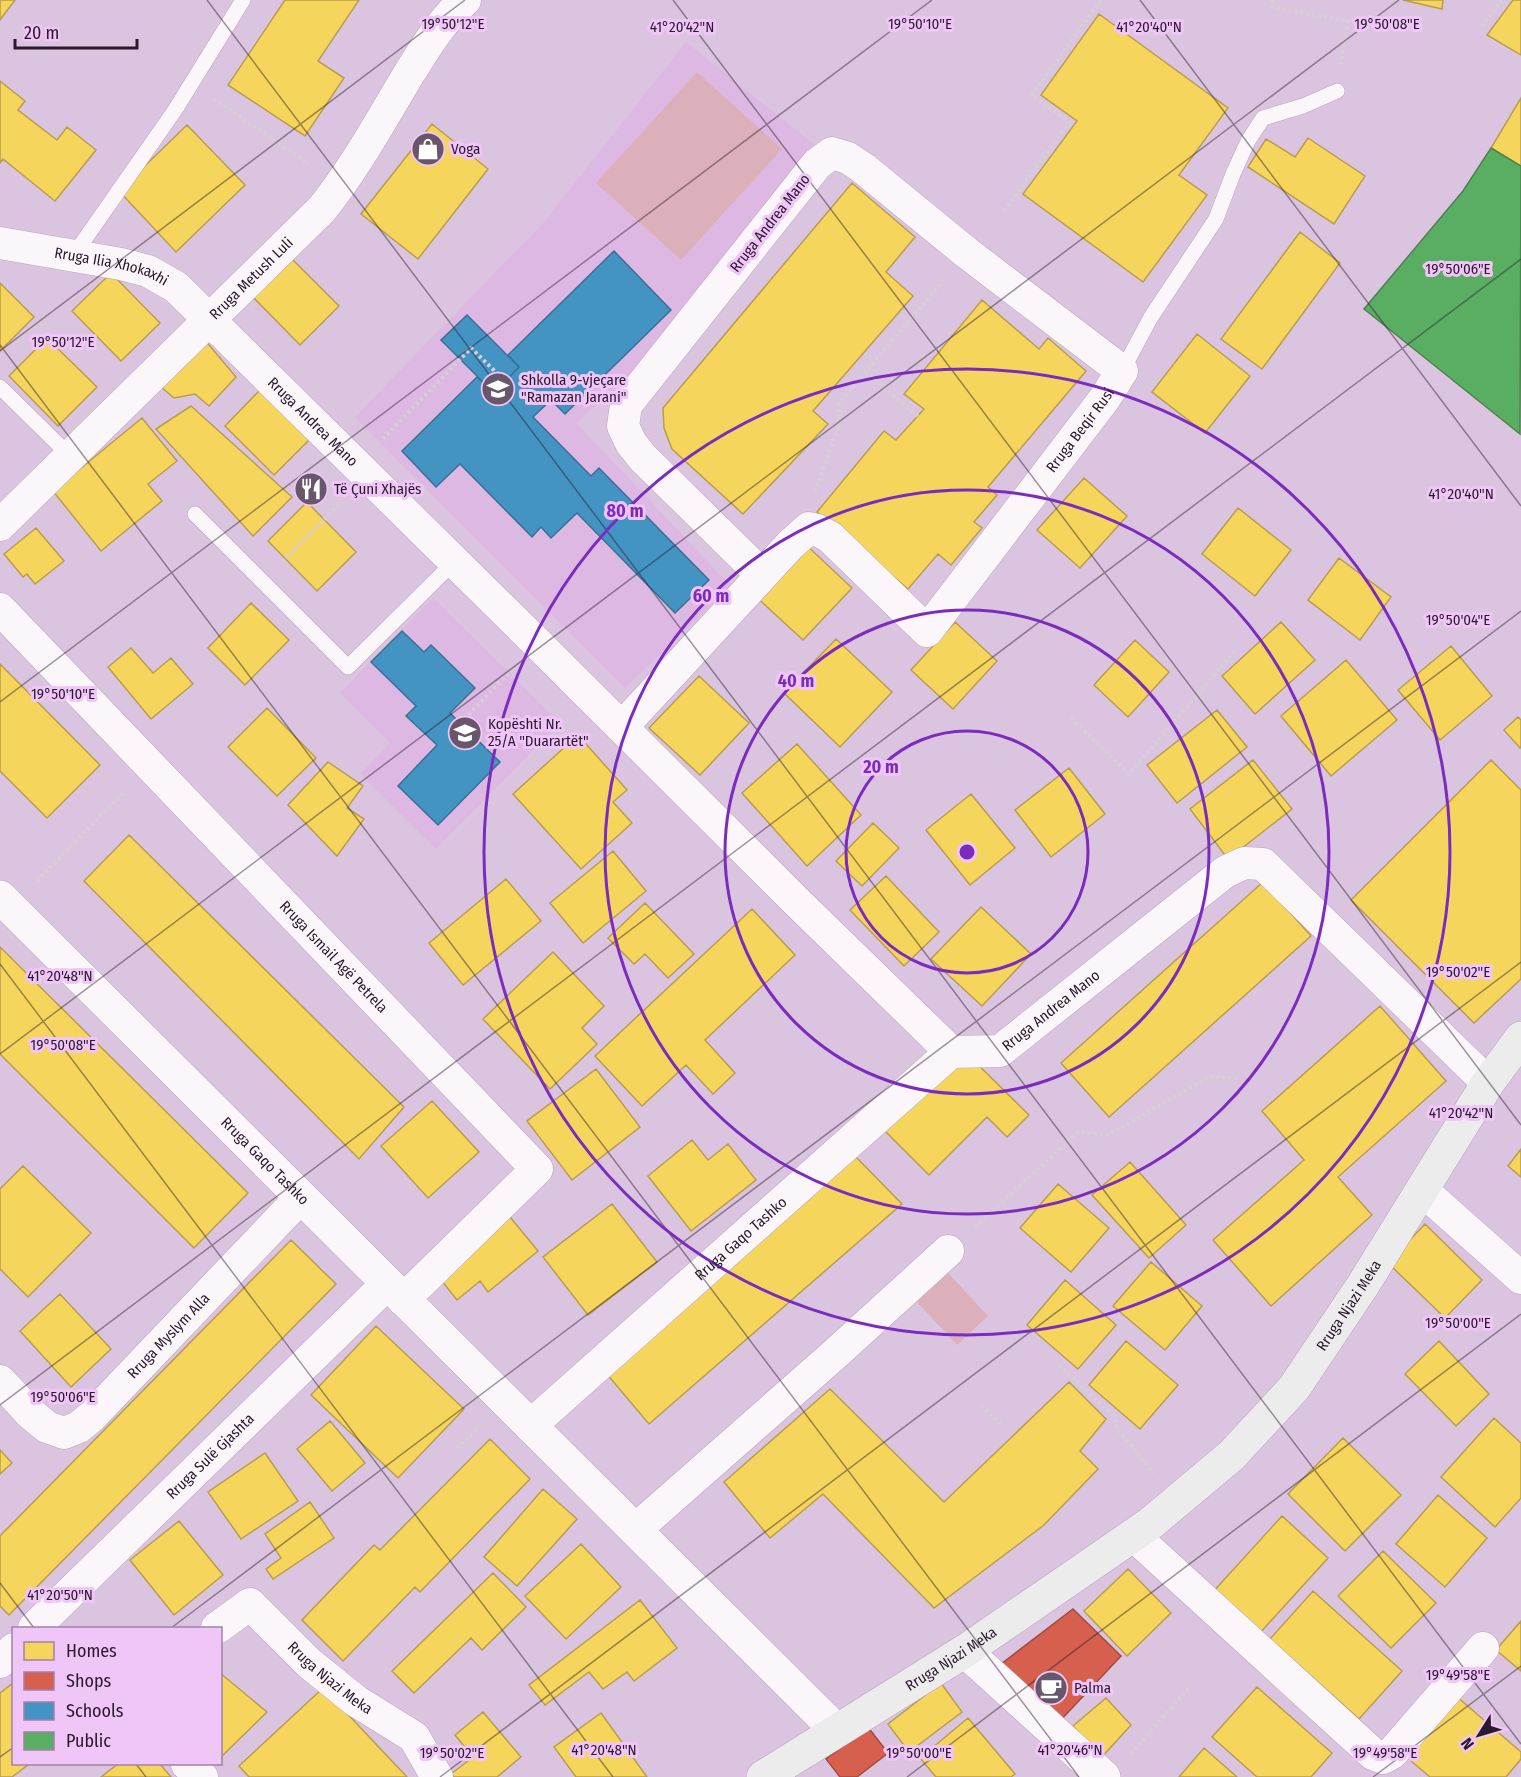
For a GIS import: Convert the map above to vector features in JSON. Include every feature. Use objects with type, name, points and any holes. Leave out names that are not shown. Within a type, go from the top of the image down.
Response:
[{"type":"main road","name":"Rruga Njazi Meka","points":[[763,1777],[965,1651],[1151,1523],[1232,1455],[1294,1388],[1363,1285],[1488,1083],[1521,1038]]},
{"type":"street","name":"Rruga Metush Luli","points":[[0,525],[322,209],[340,186],[429,42],[452,11],[465,0]]},
{"type":"street","name":"Rruga Andrea Mano","points":[[762,575],[643,458],[623,426],[626,405],[817,164],[832,153],[848,158],[863,168],[967,253],[1122,371]]},
{"type":"street","name":"Rruga Ilia Xhokaxhi","points":[[0,243],[121,264],[148,271],[176,287],[209,319]]},
{"type":"street","name":"Rruga Andrea Mano","points":[[209,319],[789,895],[951,1052],[1000,1051],[1225,872],[1244,863],[1263,864],[1488,1083]]},
{"type":"street","name":"Rruga Beqir Rusi","points":[[800,534],[809,528],[830,537],[927,631],[1106,398],[1122,371]]},
{"type":"street","points":[[622,728],[800,534]]},
{"type":"street","name":"Rruga Ismail Agë Petrela","points":[[0,609],[537,1169],[395,1292]]},
{"type":"street","name":"Rruga Gaqo Tashko","points":[[6,902],[836,1731]]},
{"type":"street","name":"Rruga Gaqo Tashko","points":[[530,1426],[951,1052]]},
{"type":"street","points":[[1422,1190],[1521,1278]]},
{"type":"street","name":"Rruga Myslym Alla","points":[[0,1381],[31,1414],[47,1426],[64,1433],[79,1427],[300,1198]]},
{"type":"street","points":[[635,1530],[948,1251]]},
{"type":"street","name":"Rruga Sulë Gjashta","points":[[36,1627],[395,1292]]},
{"type":"street","points":[[1133,1535],[1373,1754],[1383,1758],[1392,1753],[1483,1648]]},
{"type":"street","name":"Rruga Njazi Meka","points":[[220,1627],[250,1604],[309,1664],[356,1701],[414,1737],[437,1777]]},
{"type":"street","points":[[0,1662],[12,1651]]},
{"type":"street","points":[[965,1651],[1114,1769]]},
{"type":"street","points":[[188,1765],[202,1777]]},
{"type":"lane","points":[[73,256],[174,110],[243,0]]},
{"type":"lane","name":"Rruga Beqir Rusi","points":[[1122,371],[1151,317],[1216,219],[1248,141],[1263,118],[1337,91]]},
{"type":"lane","points":[[0,387],[70,456]]},
{"type":"lane","points":[[195,514],[348,667],[455,561]]},
{"type":"path","points":[[1004,211],[1069,122],[1032,95],[1101,0]]},
{"type":"path","points":[[1273,0],[1272,7],[1348,21],[1337,91]]},
{"type":"path","points":[[1482,26],[1502,0]]},
{"type":"path","points":[[191,83],[340,186]]},
{"type":"path","points":[[800,534],[838,428],[839,403],[967,253]]},
{"type":"path","points":[[263,581],[471,348],[505,381]]},
{"type":"path","points":[[865,372],[918,416]]},
{"type":"path","points":[[460,723],[538,644]]},
{"type":"path","points":[[1071,718],[1129,774],[1236,650]]},
{"type":"path","points":[[6,902],[118,798]]},
{"type":"path","points":[[948,1251],[1078,1132],[1108,1135],[1209,1077],[1239,1078]]},
{"type":"path","points":[[1059,1365],[1113,1415],[1118,1430],[1177,1500]]},
{"type":"path","points":[[981,1406],[1000,1424]]},
{"type":"path","points":[[457,1448],[482,1424]]},
{"type":"path","points":[[1114,1769],[1190,1686]]},
{"type":"shaded area","name":"Shkolla 9-vjeçare \"Ramazan Jarani\"","points":[[686,42],[815,145],[646,361],[576,423],[731,586],[625,688],[355,417],[543,223]]},
{"type":"shaded area","points":[[697,72],[782,149],[681,260],[596,183]]},
{"type":"shaded area","name":"Kopështi Nr. 25/A \"Duarartët\"","points":[[433,598],[560,723],[436,849],[360,774],[390,743],[340,693]]},
{"type":"shaded area","points":[[948,1273],[988,1316],[957,1345],[917,1302]]},
{"type":"building: Homes","points":[[0,0],[15,0],[0,20]]},
{"type":"building: Homes","points":[[285,0],[359,0],[318,61],[344,78],[305,136],[228,85]]},
{"type":"building: Homes","points":[[1403,0],[1443,0],[1442,9]]},
{"type":"building: Homes","points":[[1513,0],[1521,0],[1521,55],[1487,35]]},
{"type":"building: Homes","points":[[1099,14],[1228,108],[1179,175],[1207,195],[1143,282],[1023,194],[1077,121],[1041,95]]},
{"type":"building: Homes","points":[[0,81],[25,101],[18,110],[57,140],[67,127],[96,150],[55,201],[3,159],[0,163]]},
{"type":"building: Homes","points":[[1521,98],[1521,166],[1491,148]]},
{"type":"building: Homes","points":[[432,124],[488,169],[418,259],[361,214]]},
{"type":"building: Homes","points":[[187,125],[245,185],[176,252],[119,191]]},
{"type":"building: Homes","points":[[1308,138],[1365,176],[1334,224],[1248,167],[1266,139],[1295,157]]},
{"type":"building: Homes","points":[[852,183],[915,237],[886,272],[913,296],[813,411],[828,424],[743,514],[672,449],[664,428],[663,408]]},
{"type":"building: Homes","points":[[1300,232],[1340,263],[1262,369],[1221,339]]},
{"type":"building: Homes","points":[[289,256],[339,306],[300,345],[251,295]]},
{"type":"building: Homes","points":[[111,273],[160,323],[121,361],[72,311]]},
{"type":"building: Homes","points":[[0,283],[34,317],[0,351]]},
{"type":"building: Homes","points":[[982,300],[1039,349],[1048,338],[1086,371],[988,487],[997,495],[974,522],[982,528],[951,565],[938,554],[908,589],[817,512],[884,431],[896,440],[924,409],[904,394]]},
{"type":"building: Homes","points":[[1197,334],[1250,376],[1205,433],[1152,392]]},
{"type":"building: Homes","points":[[47,338],[97,387],[58,426],[9,376]]},
{"type":"building: Homes","points":[[204,339],[236,377],[209,406],[195,394],[174,398],[160,386]]},
{"type":"building: Homes","points":[[263,387],[313,436],[274,475],[225,426]]},
{"type":"building: Homes","points":[[191,406],[292,497],[253,536],[156,429]]},
{"type":"building: Homes","points":[[142,418],[177,461],[148,484],[162,501],[101,551],[53,491]]},
{"type":"building: Homes","points":[[1084,478],[1127,516],[1080,568],[1037,530]]},
{"type":"building: Homes","points":[[307,502],[356,552],[317,591],[268,541]]},
{"type":"building: Homes","points":[[1238,508],[1291,550],[1255,596],[1202,554]]},
{"type":"building: Homes","points":[[36,528],[64,561],[35,584],[27,574],[23,577],[4,554]]},
{"type":"building: Homes","points":[[802,541],[852,588],[803,640],[752,593]]},
{"type":"building: Homes","points":[[1339,558],[1391,597],[1360,640],[1308,600]]},
{"type":"building: Homes","points":[[251,603],[289,640],[245,685],[208,648]]},
{"type":"building: Homes","points":[[955,622],[997,661],[953,709],[911,670]]},
{"type":"building: Homes","points":[[1281,622],[1315,660],[1255,714],[1222,676]]},
{"type":"building: Homes","points":[[836,639],[892,692],[840,747],[784,693]]},
{"type":"building: Homes","points":[[1135,640],[1169,672],[1128,717],[1094,685]]},
{"type":"building: Homes","points":[[1451,646],[1492,696],[1440,740],[1398,690]]},
{"type":"building: Homes","points":[[131,648],[153,673],[171,658],[193,684],[151,719],[108,667]]},
{"type":"building: Homes","points":[[1346,660],[1397,720],[1331,776],[1281,716]]},
{"type":"building: Homes","points":[[0,664],[100,765],[47,818],[0,771]]},
{"type":"building: Homes","points":[[699,676],[749,723],[700,775],[649,728]]},
{"type":"building: Homes","points":[[267,708],[316,758],[277,796],[228,747]]},
{"type":"building: Homes","points":[[1217,710],[1247,747],[1177,803],[1147,765]]},
{"type":"building: Homes","points":[[1518,717],[1521,720],[1520,748],[1504,730]]},
{"type":"building: Homes","points":[[578,735],[627,790],[613,802],[632,823],[581,869],[513,794]]},
{"type":"building: Homes","points":[[797,744],[861,815],[807,866],[742,793]]},
{"type":"building: Homes","points":[[1253,760],[1292,809],[1228,859],[1190,809]]},
{"type":"building: Homes","points":[[1491,760],[1521,790],[1521,979],[1474,1023],[1351,900]]},
{"type":"building: Homes","points":[[328,762],[363,786],[347,808],[364,819],[337,856],[288,805]]},
{"type":"building: Homes","points":[[1069,768],[1105,814],[1051,857],[1015,810]]},
{"type":"building: Homes","points":[[971,794],[1015,848],[970,885],[926,830]]},
{"type":"building: Homes","points":[[873,823],[899,848],[862,886],[836,861]]},
{"type":"building: Homes","points":[[129,835],[404,1107],[359,1159],[84,881]]},
{"type":"building: Homes","points":[[613,851],[646,891],[583,943],[550,903]]},
{"type":"building: Homes","points":[[886,876],[939,932],[904,966],[850,910]]},
{"type":"building: Homes","points":[[506,879],[541,921],[463,985],[429,943]]},
{"type":"building: Homes","points":[[1263,882],[1311,936],[1109,1117],[1061,1063]]},
{"type":"building: Homes","points":[[645,903],[694,954],[668,978],[645,954],[634,964],[608,938]]},
{"type":"building: Homes","points":[[981,907],[1031,954],[982,1006],[931,959]]},
{"type":"building: Homes","points":[[752,909],[795,955],[705,1040],[735,1073],[713,1094],[686,1065],[642,1106],[595,1056]]},
{"type":"building: Homes","points":[[0,947],[248,1193],[194,1248],[0,1054]]},
{"type":"building: Homes","points":[[553,952],[604,1006],[582,1028],[597,1044],[550,1089],[483,1019]]},
{"type":"building: Homes","points":[[1380,1006],[1446,1081],[1338,1177],[1372,1215],[1271,1306],[1213,1240],[1304,1160],[1262,1111]]},
{"type":"building: Homes","points":[[961,1048],[1029,1115],[1007,1137],[987,1117],[929,1175],[882,1128]]},
{"type":"building: Homes","points":[[596,1069],[640,1127],[572,1180],[527,1121]]},
{"type":"building: Homes","points":[[432,1101],[479,1152],[428,1198],[381,1146]]},
{"type":"building: Homes","points":[[692,1140],[708,1160],[728,1144],[756,1180],[691,1231],[648,1176]]},
{"type":"building: Homes","points":[[1521,1149],[1521,1177],[1508,1166]]},
{"type":"building: Homes","points":[[851,1152],[902,1204],[649,1424],[606,1373]]},
{"type":"building: Homes","points":[[1130,1162],[1186,1225],[1149,1258],[1092,1195]]},
{"type":"building: Homes","points":[[23,1166],[91,1233],[28,1297],[0,1269],[0,1189]]},
{"type":"building: Homes","points":[[1058,1184],[1109,1228],[1071,1272],[1020,1228]]},
{"type":"building: Homes","points":[[612,1204],[657,1262],[588,1315],[543,1257]]},
{"type":"building: Homes","points":[[510,1217],[538,1251],[488,1292],[480,1281],[457,1300],[438,1276]]},
{"type":"building: Homes","points":[[1425,1224],[1482,1280],[1445,1318],[1388,1263]]},
{"type":"building: Homes","points":[[291,1240],[336,1284],[9,1615],[0,1606],[0,1536]]},
{"type":"building: Homes","points":[[1151,1262],[1202,1306],[1165,1350],[1113,1306]]},
{"type":"building: Homes","points":[[1065,1280],[1116,1325],[1078,1369],[1027,1325]]},
{"type":"building: Homes","points":[[60,1294],[111,1349],[71,1387],[20,1331]]},
{"type":"building: Homes","points":[[376,1326],[464,1409],[398,1478],[311,1395]]},
{"type":"building: Homes","points":[[1126,1341],[1178,1385],[1140,1429],[1089,1385]]},
{"type":"building: Homes","points":[[1439,1341],[1489,1394],[1456,1426],[1405,1374]]},
{"type":"building: Homes","points":[[1069,1382],[1106,1419],[1080,1451],[1098,1469],[1044,1525],[934,1608],[823,1494],[770,1538],[724,1482],[830,1389],[944,1502]]},
{"type":"building: Homes","points":[[1494,1418],[1521,1443],[1521,1498],[1495,1527],[1441,1477]]},
{"type":"building: Homes","points":[[330,1421],[365,1463],[332,1491],[297,1449]]},
{"type":"building: Homes","points":[[1343,1438],[1401,1495],[1345,1551],[1288,1494]]},
{"type":"building: Homes","points":[[490,1439],[530,1479],[420,1592],[415,1587],[343,1661],[302,1620],[374,1545],[380,1550]]},
{"type":"building: Homes","points":[[0,1450],[12,1463],[0,1474]]},
{"type":"building: Homes","points":[[265,1453],[298,1501],[241,1539],[208,1492]]},
{"type":"building: Homes","points":[[543,1489],[577,1519],[517,1586],[484,1557]]},
{"type":"building: Homes","points":[[1438,1495],[1487,1538],[1445,1587],[1396,1544]]},
{"type":"building: Homes","points":[[310,1502],[334,1538],[273,1579],[266,1569],[281,1558],[265,1534]]},
{"type":"building: Homes","points":[[1282,1516],[1328,1558],[1258,1635],[1212,1593]]},
{"type":"building: Homes","points":[[179,1521],[223,1575],[174,1615],[130,1560]]},
{"type":"building: Homes","points":[[581,1544],[621,1587],[566,1639],[525,1596]]},
{"type":"building: Homes","points":[[1383,1551],[1436,1603],[1391,1648],[1338,1596]]},
{"type":"building: Homes","points":[[1128,1569],[1171,1613],[1127,1656],[1084,1611]]},
{"type":"building: Homes","points":[[493,1573],[526,1607],[482,1650],[471,1638],[414,1693],[392,1671]]},
{"type":"building: Homes","points":[[1313,1591],[1402,1671],[1359,1719],[1270,1639]]},
{"type":"building: Homes","points":[[640,1600],[677,1648],[634,1681],[627,1672],[603,1689],[589,1672],[545,1705],[529,1685]]},
{"type":"building: Homes","points":[[1521,1621],[1521,1671],[1496,1650]]},
{"type":"building: Homes","points":[[222,1675],[267,1712],[222,1756]]},
{"type":"building: Homes","points":[[941,1683],[962,1712],[909,1752],[888,1724]]},
{"type":"building: Homes","points":[[12,1684],[12,1765],[28,1765],[12,1777],[0,1777],[0,1693]]},
{"type":"building: Homes","points":[[1257,1687],[1332,1753],[1311,1777],[1257,1777],[1212,1737]]},
{"type":"building: Homes","points":[[323,1688],[407,1777],[249,1777],[239,1766]]},
{"type":"building: Homes","points":[[1456,1696],[1521,1752],[1521,1759],[1506,1777],[1430,1777],[1404,1755]]},
{"type":"building: Homes","points":[[1106,1698],[1131,1725],[1101,1758],[1073,1726]]},
{"type":"building: Homes","points":[[483,1712],[521,1757],[497,1777],[454,1777],[451,1774],[473,1757],[455,1735]]},
{"type":"building: Homes","points":[[601,1713],[647,1777],[576,1777],[554,1747]]},
{"type":"building: Homes","points":[[968,1718],[1015,1774],[1011,1777],[936,1777],[920,1758]]},
{"type":"building: Homes","points":[[1204,1748],[1237,1777],[1179,1777]]},
{"type":"building: Homes","points":[[117,1765],[161,1765],[171,1777],[101,1777]]},
{"type":"building: Shops","points":[[1073,1609],[1121,1656],[1059,1722],[1001,1664]]},
{"type":"building: Shops","points":[[868,1727],[888,1753],[857,1777],[840,1777],[826,1759]]},
{"type":"building: Schools","points":[[614,251],[671,310],[565,414],[551,400],[533,417],[591,476],[599,468],[709,580],[675,613],[577,513],[551,538],[541,527],[532,537],[460,464],[436,487],[402,451],[477,377],[494,393],[519,367],[508,355]]},
{"type":"building: Schools","points":[[467,315],[519,367],[494,393],[441,340]]},
{"type":"building: Schools","points":[[402,631],[424,652],[431,645],[475,688],[450,713],[500,762],[438,825],[398,786],[437,745],[406,716],[416,706],[371,662]]},
{"type":"building: Public","points":[[1491,148],[1521,166],[1520,434],[1364,309],[1463,191]]},
{"type":"place","name":"Voga","points":[[428,149]]},
{"type":"place","name":"Shkolla 9-vjeçare \"Ramazan Jarani\"","points":[[498,389]]},
{"type":"place","name":"Të Çuni Xhajës","points":[[311,489]]},
{"type":"place","name":"Kopështi Nr. 25/A \"Duarartët\"","points":[[465,733]]},
{"type":"place","name":"Palma","points":[[1051,1688]]}]
